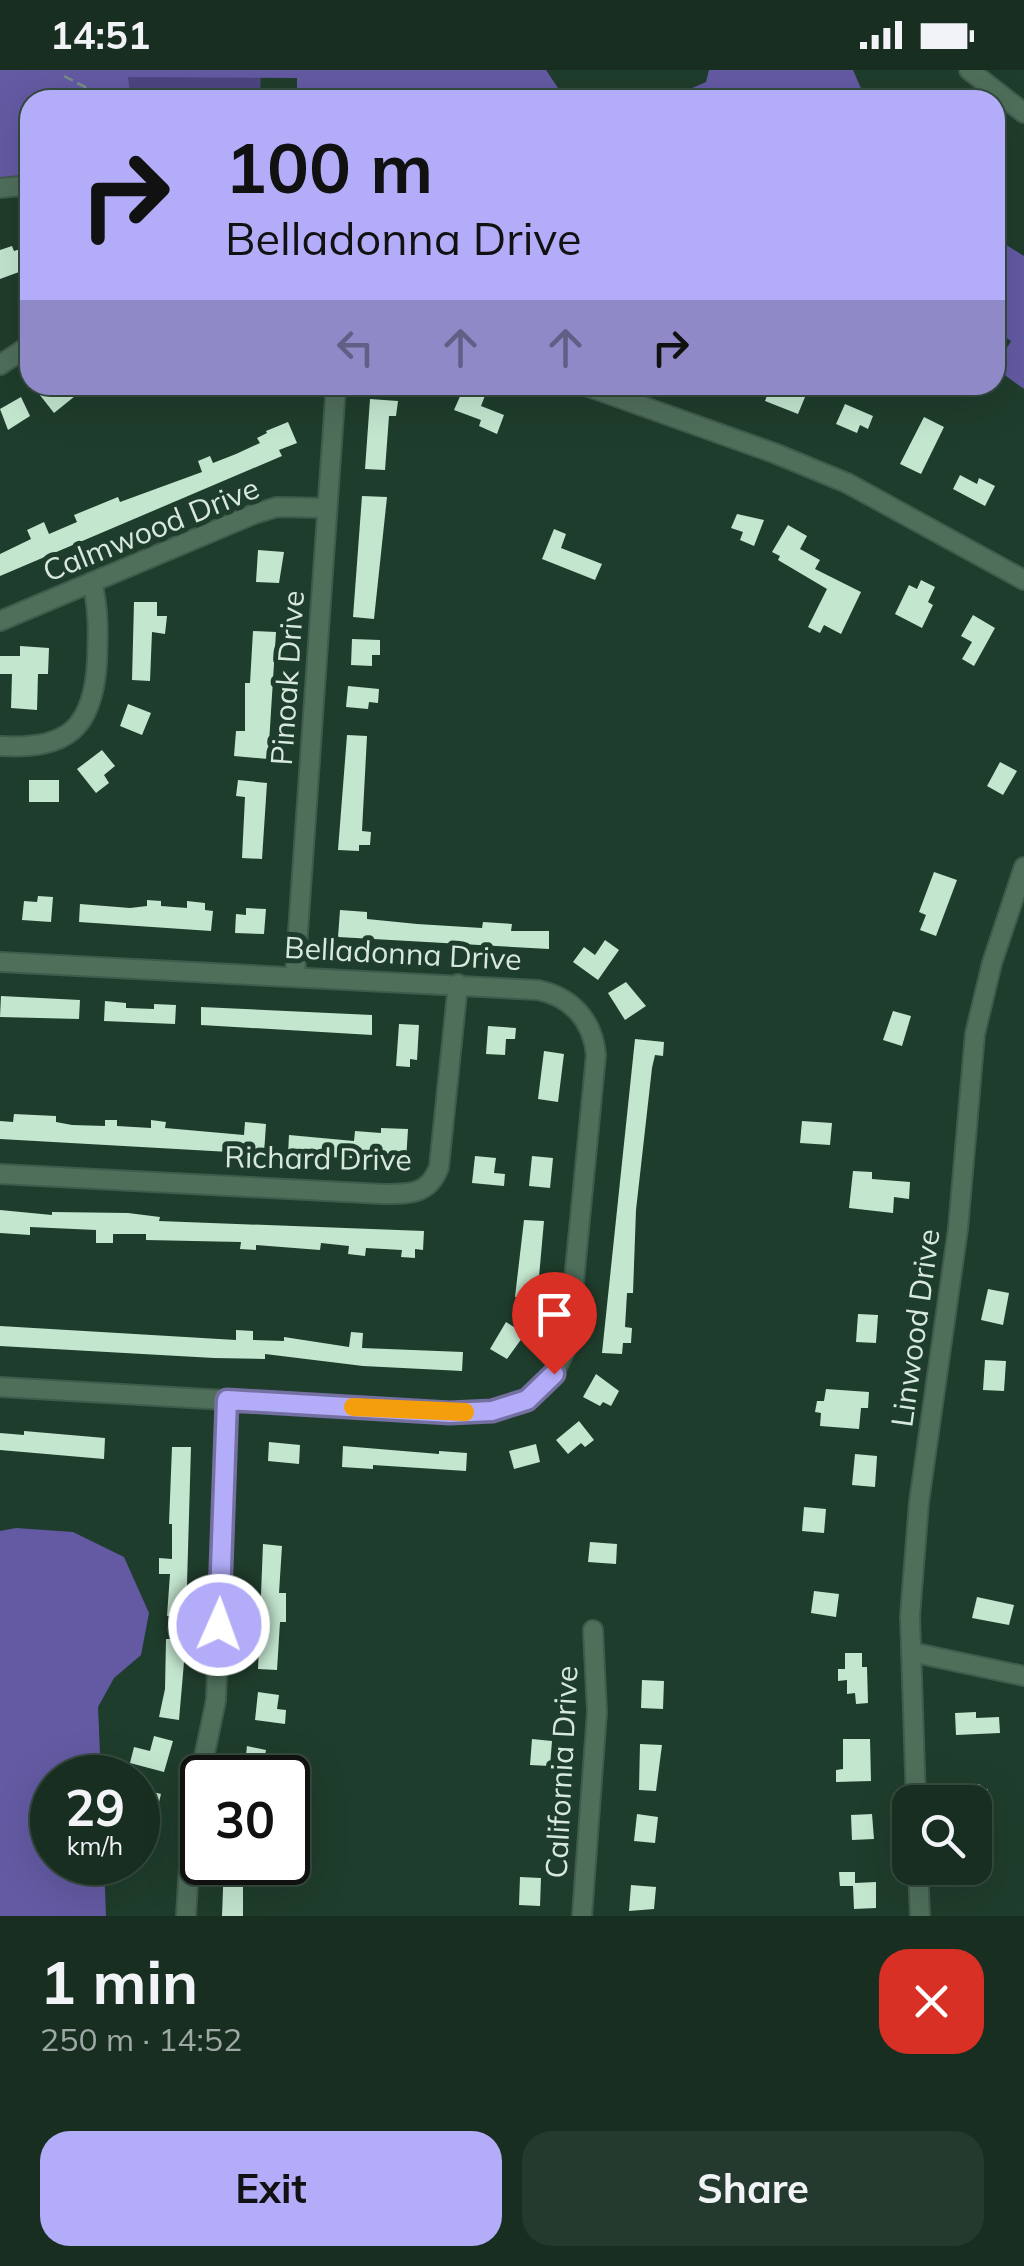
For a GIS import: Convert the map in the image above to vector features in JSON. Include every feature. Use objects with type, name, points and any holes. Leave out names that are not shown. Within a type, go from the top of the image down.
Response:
[{"type":"street","points":[[970,70],[995,90]]},
{"type":"street","name":"Pinoak Drive","points":[[295,975],[335,395]]},
{"type":"street","points":[[611,395],[847,483],[1024,580]]},
{"type":"street","name":"Calmwood Drive","points":[[0,621],[277,506],[327,508]]},
{"type":"street","points":[[0,746],[54,742],[77,726],[86,714],[96,688],[99,618],[92,582]]},
{"type":"street","name":"Linwood Drive","points":[[915,1785],[911,1652],[916,1539],[958,1229],[974,1034],[992,962],[1024,868]]},
{"type":"street","name":"Belladonna Drive","points":[[0,962],[295,975],[548,992],[569,1002],[592,1032],[596,1070],[568,1342],[554,1374],[527,1400],[492,1411],[450,1413],[0,1387]]},
{"type":"street","name":"Richard Drive","points":[[0,1174],[384,1194],[423,1191],[439,1168],[458,984]]},
{"type":"street","points":[[186,1916],[192,1816],[216,1700],[227,1400]]},
{"type":"street","name":"California Drive","points":[[582,1916],[594,1768],[594,1630]]},
{"type":"street","points":[[911,1652],[1024,1676]]},
{"type":"street","points":[[919,1885],[920,1916]]},
{"type":"path","points":[[64,76],[91,90]]},
{"type":"shaded area","points":[[0,70],[546,70],[559,90],[297,90],[297,78],[128,77],[130,90],[20,90],[20,186],[0,188]]},
{"type":"shaded area","points":[[6,70],[261,70],[260,90],[22,90]]},
{"type":"shaded area","points":[[709,70],[853,70],[862,90],[688,90],[706,82]]},
{"type":"shaded area","points":[[1005,244],[1024,256],[1024,389],[1005,375],[1005,351],[1011,341],[1005,337]]},
{"type":"shaded area","points":[[16,1528],[73,1532],[124,1557],[149,1613],[141,1655],[114,1678],[98,1707],[100,1755],[30,1755],[30,1885],[105,1885],[106,1916],[0,1916],[0,1531]]},
{"type":"building","points":[[12,246],[14,251],[20,249],[20,272],[0,279],[0,250]]},
{"type":"building","points":[[40,395],[76,395],[54,413]]},
{"type":"building","points":[[461,395],[485,395],[481,406],[504,415],[497,434],[479,426],[481,420],[454,410]]},
{"type":"building","points":[[767,395],[806,395],[798,414],[765,401]]},
{"type":"building","points":[[21,397],[30,416],[8,430],[0,409]]},
{"type":"building","points":[[370,399],[398,401],[396,416],[389,416],[385,470],[365,469]]},
{"type":"building","points":[[845,404],[873,416],[868,429],[860,425],[857,433],[836,424]]},
{"type":"building","points":[[924,417],[944,427],[921,474],[900,464]]},
{"type":"building","points":[[288,422],[297,443],[279,450],[282,456],[0,576],[0,554],[31,539],[27,530],[44,522],[49,534],[77,522],[74,515],[118,497],[120,502],[202,472],[198,461],[210,456],[213,463],[236,454],[260,443],[257,438],[266,431]]},
{"type":"building","points":[[960,475],[977,484],[979,478],[995,486],[985,506],[953,489]]},
{"type":"building","points":[[362,496],[387,497],[374,619],[353,617]]},
{"type":"building","points":[[737,514],[764,520],[754,546],[740,540],[743,532],[731,528]]},
{"type":"building","points":[[788,525],[807,536],[800,549],[820,560],[815,569],[861,592],[841,634],[824,625],[820,633],[808,627],[827,589],[778,560],[780,556],[772,552]]},
{"type":"building","points":[[554,529],[566,534],[561,548],[602,564],[595,580],[542,559]]},
{"type":"building","points":[[258,550],[284,552],[279,583],[256,582]]},
{"type":"building","points":[[921,580],[935,587],[928,602],[933,605],[922,628],[895,614],[909,585],[917,589]]},
{"type":"building","points":[[134,602],[157,602],[157,616],[167,616],[165,634],[152,632],[150,681],[132,680]]},
{"type":"building","points":[[973,615],[995,628],[974,666],[962,659],[972,642],[961,636]]},
{"type":"building","points":[[253,631],[276,632],[268,759],[234,756],[236,731],[245,731],[245,683],[250,683]]},
{"type":"building","points":[[352,639],[380,640],[380,655],[372,655],[372,666],[351,665]]},
{"type":"building","points":[[20,646],[49,648],[48,674],[38,674],[37,710],[11,708],[12,674],[0,674],[0,656],[20,656]]},
{"type":"building","points":[[348,686],[379,689],[378,703],[369,702],[368,709],[346,707]]},
{"type":"building","points":[[128,704],[151,713],[142,735],[120,726]]},
{"type":"building","points":[[347,735],[367,736],[362,831],[371,832],[370,845],[359,845],[359,851],[338,850]]},
{"type":"building","points":[[102,750],[115,766],[104,775],[109,783],[96,793],[77,769]]},
{"type":"building","points":[[1000,762],[1017,771],[1003,795],[987,786]]},
{"type":"building","points":[[29,780],[59,780],[59,802],[29,802]]},
{"type":"building","points":[[238,780],[267,783],[262,859],[242,858],[245,797],[236,796]]},
{"type":"building","points":[[934,872],[957,880],[936,936],[920,930],[926,915],[919,912]]},
{"type":"building","points":[[38,896],[53,897],[51,922],[22,920],[24,901],[37,902]]},
{"type":"building","points":[[147,900],[161,901],[161,906],[187,908],[187,901],[205,903],[205,910],[213,911],[211,931],[79,922],[80,904],[130,908],[147,906]]},
{"type":"building","points":[[246,908],[266,909],[264,934],[235,933],[236,914],[246,915]]},
{"type":"building","points":[[340,910],[367,912],[367,919],[417,924],[482,928],[483,922],[512,924],[511,931],[549,931],[549,949],[338,937]]},
{"type":"building","points":[[605,940],[619,950],[598,980],[573,962],[584,947],[595,955]]},
{"type":"building","points":[[626,982],[646,1006],[625,1020],[608,993]]},
{"type":"building","points":[[1,996],[80,1000],[79,1019],[0,1017]]},
{"type":"building","points":[[105,1001],[126,1003],[126,1008],[176,1005],[175,1024],[104,1021]]},
{"type":"building","points":[[201,1007],[372,1015],[372,1035],[201,1025]]},
{"type":"building","points":[[893,1011],[911,1016],[902,1046],[883,1040]]},
{"type":"building","points":[[399,1024],[419,1025],[417,1060],[410,1059],[410,1067],[396,1066]]},
{"type":"building","points":[[488,1026],[516,1028],[515,1039],[506,1039],[505,1055],[486,1054]]},
{"type":"building","points":[[635,1039],[664,1042],[663,1056],[655,1055],[652,1068],[636,1210],[633,1293],[627,1293],[625,1327],[632,1328],[631,1343],[623,1343],[622,1354],[602,1353]]},
{"type":"building","points":[[544,1051],[564,1054],[558,1102],[538,1099]]},
{"type":"building","points":[[14,1114],[56,1116],[56,1122],[72,1125],[105,1126],[105,1120],[117,1120],[117,1126],[151,1128],[151,1120],[166,1122],[165,1128],[244,1135],[245,1122],[266,1124],[264,1154],[0,1139],[0,1121],[13,1122]]},
{"type":"building","points":[[802,1121],[832,1123],[830,1145],[800,1143]]},
{"type":"building","points":[[381,1128],[408,1129],[406,1161],[288,1155],[289,1135],[354,1141],[355,1131],[381,1133]]},
{"type":"building","points":[[475,1156],[496,1158],[494,1173],[505,1174],[504,1186],[472,1183]]},
{"type":"building","points":[[532,1156],[553,1158],[550,1188],[529,1186]]},
{"type":"building","points":[[853,1171],[872,1172],[872,1179],[910,1182],[909,1199],[894,1197],[893,1213],[849,1208]]},
{"type":"building","points":[[0,1210],[52,1215],[128,1213],[160,1217],[159,1221],[424,1231],[423,1250],[415,1249],[415,1258],[401,1257],[402,1250],[366,1248],[365,1256],[348,1254],[349,1246],[321,1243],[320,1250],[256,1245],[256,1250],[240,1249],[241,1242],[146,1240],[146,1234],[113,1234],[113,1243],[96,1243],[96,1230],[30,1227],[30,1235],[0,1233]]},
{"type":"building","points":[[524,1220],[544,1221],[537,1299],[515,1297]]},
{"type":"building","points":[[988,1289],[1009,1293],[1003,1325],[981,1320]]},
{"type":"building","points":[[858,1314],[878,1315],[876,1343],[856,1342]]},
{"type":"building","points":[[506,1322],[525,1334],[507,1359],[490,1349]]},
{"type":"building","points":[[0,1326],[236,1340],[236,1330],[253,1331],[253,1340],[284,1341],[284,1337],[349,1347],[351,1332],[363,1333],[362,1348],[463,1352],[462,1371],[363,1366],[265,1354],[265,1359],[214,1358],[0,1346]]},
{"type":"building","points":[[985,1360],[1006,1361],[1004,1391],[983,1390]]},
{"type":"building","points":[[596,1374],[619,1391],[611,1406],[603,1402],[600,1406],[583,1397]]},
{"type":"building","points":[[826,1389],[869,1392],[868,1408],[861,1408],[859,1429],[820,1426],[821,1413],[815,1412],[817,1401],[824,1401]]},
{"type":"building","points":[[579,1421],[594,1440],[585,1447],[581,1443],[568,1454],[556,1440]]},
{"type":"building","points":[[24,1431],[105,1438],[104,1459],[0,1450],[0,1433],[24,1435]]},
{"type":"building","points":[[269,1442],[300,1445],[299,1464],[268,1461]]},
{"type":"building","points":[[536,1444],[540,1462],[514,1469],[509,1451]]},
{"type":"building","points":[[343,1446],[467,1453],[466,1471],[342,1467]]},
{"type":"building","points":[[172,1447],[191,1447],[186,1618],[167,1616],[170,1574],[159,1574],[159,1558],[172,1559]]},
{"type":"building","points":[[855,1454],[877,1456],[875,1487],[852,1485]]},
{"type":"building","points":[[804,1507],[826,1509],[824,1533],[802,1531]]},
{"type":"building","points":[[590,1542],[617,1544],[616,1564],[588,1562]]},
{"type":"building","points":[[263,1544],[282,1546],[279,1593],[286,1593],[286,1622],[280,1622],[277,1670],[258,1669]]},
{"type":"building","points":[[814,1591],[839,1594],[836,1617],[811,1613]]},
{"type":"building","points":[[977,1597],[1014,1605],[1009,1625],[972,1618]]},
{"type":"building","points":[[166,1639],[186,1639],[179,1720],[159,1717],[165,1689]]},
{"type":"building","points":[[845,1653],[862,1653],[862,1667],[867,1667],[868,1703],[856,1704],[855,1693],[847,1694],[847,1680],[838,1681],[838,1669],[845,1669]]},
{"type":"building","points":[[642,1680],[664,1681],[663,1709],[641,1708]]},
{"type":"building","points":[[258,1692],[279,1695],[277,1709],[286,1710],[285,1724],[255,1720]]},
{"type":"building","points":[[976,1712],[976,1718],[999,1717],[1000,1733],[956,1735],[955,1713]]},
{"type":"building","points":[[154,1736],[173,1741],[164,1772],[160,1771],[160,1755],[132,1755],[134,1747],[150,1751]]},
{"type":"building","points":[[532,1739],[552,1741],[550,1766],[530,1765]]},
{"type":"building","points":[[843,1739],[870,1739],[871,1781],[836,1782],[836,1770],[843,1769]]},
{"type":"building","points":[[640,1744],[662,1745],[656,1791],[639,1790]]},
{"type":"building","points":[[247,1746],[266,1750],[265,1755],[246,1755]]},
{"type":"building","points":[[637,1814],[658,1817],[655,1843],[634,1841]]},
{"type":"building","points":[[872,1814],[874,1839],[852,1840],[851,1815]]},
{"type":"building","points":[[839,1872],[855,1872],[855,1883],[876,1882],[876,1908],[854,1909],[853,1886],[840,1886]]},
{"type":"building","points":[[520,1877],[541,1878],[540,1906],[519,1905]]},
{"type":"building","points":[[223,1885],[243,1885],[243,1916],[222,1916]]},
{"type":"building","points":[[631,1885],[656,1887],[654,1909],[629,1911]]},
{"type":"slow traffic","points":[[353,1407],[465,1412]]},
{"type":"route","points":[[219,1625],[227,1400],[450,1413],[492,1411],[527,1400],[554,1374]]}]
